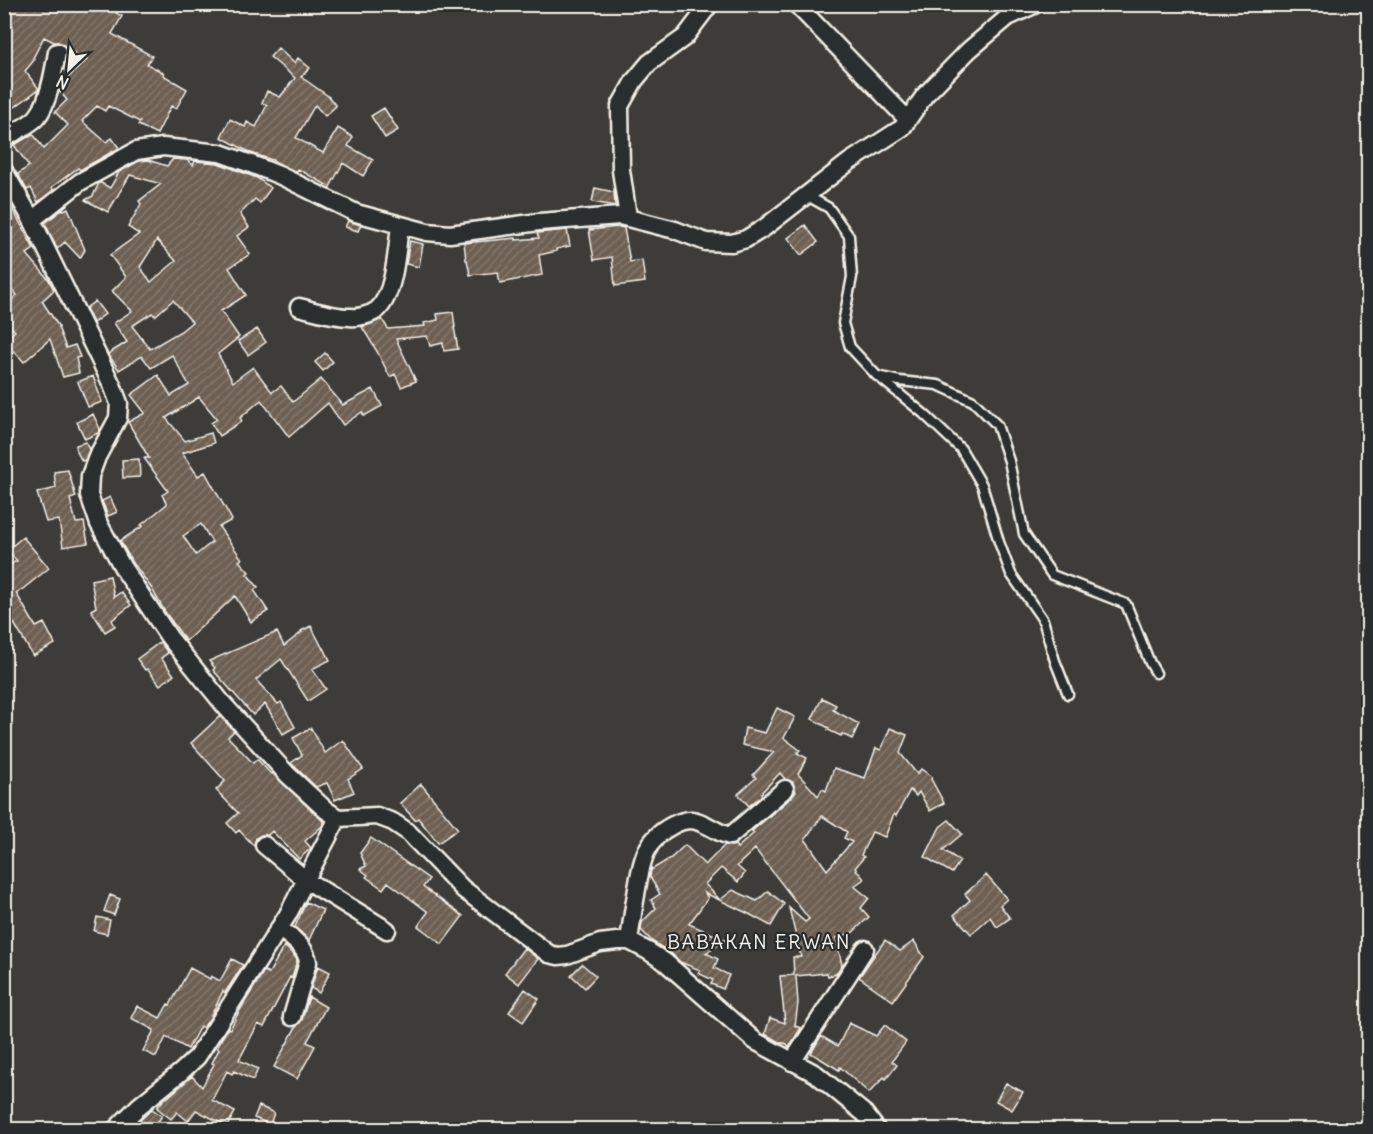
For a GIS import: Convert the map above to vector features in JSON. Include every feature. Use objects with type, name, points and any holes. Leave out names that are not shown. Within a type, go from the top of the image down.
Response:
[{"type":"street","points":[[628,217],[621,170],[620,106],[634,81],[649,63],[685,37],[710,4]]},
{"type":"street","points":[[796,4],[908,120]]},
{"type":"street","points":[[32,220],[80,182],[136,151],[163,147],[220,153],[281,176],[356,213],[427,232],[450,234],[539,222],[620,216],[706,242],[732,243],[746,239],[764,228],[849,162],[902,128],[925,95],[969,50],[1008,17],[1036,4]]},
{"type":"street","points":[[4,139],[37,117],[47,98],[57,52]]},
{"type":"street","points":[[4,171],[32,220],[119,403],[118,417],[90,476],[89,495],[99,524],[123,568],[169,637],[217,697],[288,774],[326,810],[338,818],[376,816],[393,822],[408,832],[463,889],[549,954],[567,955],[600,943],[617,941],[629,941],[648,951],[665,962],[755,1041],[816,1074],[865,1114],[877,1130]]},
{"type":"street","points":[[299,307],[351,318],[368,315],[377,310],[393,279],[400,225]]},
{"type":"street","points":[[629,941],[641,864],[646,851],[665,829],[689,820],[698,821],[730,836],[785,789]]},
{"type":"street","points":[[115,1130],[139,1106],[197,1057],[210,1039],[279,928],[338,818]]},
{"type":"street","points":[[264,845],[306,880],[387,930]]},
{"type":"street","points":[[279,928],[302,946],[307,953],[308,962],[292,1017]]},
{"type":"street","points":[[792,1062],[865,949]]},
{"type":"lane","points":[[806,195],[829,208],[849,236],[852,277],[843,323],[850,347],[878,376],[924,414],[961,449],[982,485],[1011,574],[1043,620],[1068,694]]},
{"type":"lane","points":[[878,376],[899,381],[938,384],[973,401],[997,425],[1009,460],[1024,534],[1052,575],[1126,604],[1156,673]]},
{"type":"building","points":[[4,4],[120,4],[116,13],[122,16],[112,34],[152,56],[147,64],[187,89],[176,109],[171,106],[157,134],[138,125],[140,122],[108,106],[105,111],[97,106],[82,121],[106,142],[112,138],[119,148],[80,170],[78,168],[52,187],[53,190],[38,202],[31,188],[27,190],[18,174],[29,166],[14,145],[33,134],[44,149],[68,125],[55,112],[67,100],[60,92],[62,83],[87,60],[67,49],[63,44],[44,37],[33,58],[35,59],[25,71],[39,89],[4,115]]},
{"type":"building","points":[[278,48],[294,63],[298,58],[310,68],[301,77],[328,96],[336,106],[325,116],[315,105],[296,138],[323,153],[338,128],[353,137],[348,146],[373,160],[363,176],[343,163],[330,187],[298,169],[296,172],[251,153],[221,137],[230,119],[245,127],[247,122],[256,127],[267,105],[262,103],[267,91],[280,97],[295,78],[270,57]]},
{"type":"building","points":[[384,108],[398,130],[385,138],[371,116]]},
{"type":"building","points":[[173,159],[187,160],[193,165],[195,161],[218,163],[257,178],[271,188],[260,203],[255,199],[240,214],[249,227],[237,236],[250,254],[229,268],[246,295],[221,311],[239,337],[218,354],[233,382],[253,367],[272,392],[281,386],[293,402],[321,379],[343,405],[373,389],[382,406],[364,416],[362,412],[343,425],[328,403],[289,437],[261,400],[240,418],[242,421],[219,436],[211,423],[217,419],[199,397],[166,418],[185,441],[211,433],[214,443],[182,453],[198,476],[205,472],[232,520],[219,527],[242,559],[239,561],[258,587],[254,590],[268,611],[251,622],[235,596],[186,641],[120,541],[143,526],[141,525],[167,504],[162,495],[168,491],[144,458],[149,458],[128,422],[145,413],[131,395],[158,375],[171,396],[189,385],[172,355],[151,368],[142,356],[119,370],[108,354],[127,342],[114,323],[132,311],[112,291],[126,277],[110,255],[139,234],[128,227],[141,204],[139,201],[161,184],[130,175],[108,212],[85,200],[93,196],[99,183],[110,188],[119,172],[139,161],[148,160],[167,166]],"holes":[[[157,240],[176,261],[151,282],[140,267]],[[173,300],[192,322],[150,349],[132,326],[152,313],[155,316]],[[201,524],[212,542],[196,555],[183,536]]]},
{"type":"building","points":[[595,188],[614,192],[615,206],[592,202]]},
{"type":"building","points":[[4,193],[34,249],[27,254],[49,280],[54,290],[42,301],[59,327],[66,348],[75,345],[80,357],[76,358],[79,373],[63,377],[50,339],[24,362],[14,351],[10,355],[4,349],[4,341],[15,331],[4,320],[4,307],[17,295],[4,281]]},
{"type":"building","points":[[68,208],[85,250],[80,258],[65,242],[57,249],[45,223],[63,209]]},
{"type":"building","points":[[348,221],[361,225],[358,231],[345,227]]},
{"type":"building","points":[[805,225],[818,242],[801,255],[788,238]]},
{"type":"building","points":[[624,228],[630,262],[642,260],[645,282],[615,286],[612,257],[594,260],[589,230]]},
{"type":"building","points":[[567,230],[570,246],[539,255],[542,275],[500,283],[498,272],[470,275],[464,243],[539,238],[537,233]]},
{"type":"building","points":[[410,241],[423,244],[419,267],[406,264]]},
{"type":"building","points":[[95,301],[105,314],[93,323],[86,308]]},
{"type":"building","points":[[453,312],[458,349],[444,351],[443,343],[430,346],[427,336],[396,339],[416,381],[401,387],[395,374],[390,377],[362,327],[382,319],[388,329],[425,326],[424,323],[438,320],[437,314]]},
{"type":"building","points":[[257,329],[266,342],[248,355],[238,341]]},
{"type":"building","points":[[325,353],[333,362],[323,371],[315,362]]},
{"type":"building","points":[[93,376],[102,402],[88,407],[78,382]]},
{"type":"building","points":[[93,414],[100,429],[98,433],[85,439],[77,422]]},
{"type":"building","points":[[86,442],[89,450],[85,460],[82,461],[76,445]]},
{"type":"building","points":[[139,459],[140,477],[123,478],[122,460]]},
{"type":"building","points":[[68,470],[76,497],[70,499],[76,523],[84,522],[88,543],[63,547],[59,520],[46,522],[37,493],[56,488],[54,472]]},
{"type":"building","points":[[110,497],[117,512],[108,516],[102,501]]},
{"type":"building","points":[[23,537],[49,568],[16,593],[36,627],[44,623],[55,644],[33,656],[4,606],[4,567],[17,561],[7,550]]},
{"type":"building","points":[[110,576],[114,597],[121,592],[131,605],[112,620],[115,626],[105,632],[91,610],[96,607],[91,580]]},
{"type":"building","points":[[311,626],[330,660],[312,669],[326,689],[308,701],[281,659],[256,680],[278,704],[281,702],[295,727],[283,734],[265,704],[253,715],[213,670],[215,668],[209,661],[277,632],[284,646],[301,631]]},
{"type":"building","points":[[160,642],[168,653],[161,658],[174,675],[160,685],[137,659]]},
{"type":"building","points":[[822,698],[836,705],[833,710],[859,724],[852,739],[828,730],[829,728],[812,719]]},
{"type":"building","points":[[777,708],[795,717],[784,738],[800,750],[797,753],[807,758],[798,774],[818,796],[822,789],[826,791],[834,768],[865,778],[876,748],[881,750],[890,728],[907,735],[900,753],[917,774],[921,769],[932,777],[944,803],[930,811],[919,792],[916,796],[910,790],[896,816],[894,814],[885,837],[872,832],[861,855],[864,857],[855,868],[864,879],[854,886],[869,898],[861,908],[869,917],[852,933],[836,938],[842,965],[836,974],[796,976],[798,1003],[795,1026],[801,1028],[789,1047],[765,1034],[770,1018],[785,1023],[780,976],[794,975],[793,957],[801,957],[789,908],[805,922],[809,919],[755,849],[737,866],[745,873],[738,882],[721,868],[705,884],[720,900],[733,890],[757,901],[768,891],[784,904],[771,926],[705,893],[708,898],[689,924],[726,940],[706,953],[718,959],[714,968],[729,975],[723,989],[711,984],[713,980],[698,973],[700,970],[680,962],[641,930],[642,922],[656,908],[651,900],[660,894],[650,877],[651,870],[671,858],[685,845],[705,865],[725,845],[735,845],[737,848],[754,833],[752,831],[796,792],[793,782],[785,779],[780,773],[761,793],[762,795],[749,806],[738,794],[756,778],[753,775],[774,752],[742,745],[745,728],[765,733]],"holes":[[[822,816],[847,832],[844,838],[852,842],[827,870],[805,839]]]},
{"type":"building","points":[[220,716],[234,731],[228,737],[253,763],[257,759],[324,822],[305,841],[311,848],[299,859],[272,831],[268,835],[256,838],[254,846],[239,830],[236,833],[227,823],[238,813],[216,790],[225,781],[191,743]]},
{"type":"building","points":[[311,728],[325,753],[343,740],[363,769],[348,779],[354,792],[335,800],[327,783],[316,787],[291,763],[302,755],[293,738]]},
{"type":"building","points":[[421,784],[458,829],[438,843],[418,818],[415,820],[400,803]]},
{"type":"building","points":[[949,820],[962,834],[943,850],[960,861],[952,873],[925,857],[940,827]]},
{"type":"building","points":[[371,838],[429,879],[423,887],[463,916],[442,944],[418,926],[428,912],[388,882],[383,889],[366,877],[368,875],[360,869],[366,866],[360,853]]},
{"type":"building","points":[[986,875],[1007,899],[1000,905],[1010,918],[997,927],[990,917],[971,934],[954,915],[970,900],[965,894]]},
{"type":"building","points":[[110,895],[120,899],[114,915],[104,911]]},
{"type":"building","points":[[306,902],[323,910],[309,940],[295,927]]},
{"type":"building","points":[[97,917],[110,920],[107,934],[94,931]]},
{"type":"building","points":[[885,940],[900,951],[914,941],[924,957],[893,1001],[859,977]]},
{"type":"building","points":[[284,946],[297,960],[292,978],[290,977],[264,1027],[258,1024],[239,1060],[258,1069],[253,1080],[234,1071],[232,1074],[227,1071],[212,1100],[235,1112],[227,1126],[196,1110],[188,1121],[177,1112],[171,1119],[157,1108],[165,1098],[192,1076],[202,1087],[214,1064],[212,1063],[222,1038],[228,1028],[230,1029],[264,971],[269,973]]},
{"type":"building","points":[[524,948],[538,959],[519,984],[505,973]]},
{"type":"building","points":[[232,959],[243,965],[225,993],[223,991],[203,1028],[200,1026],[188,1049],[166,1037],[156,1057],[143,1051],[154,1030],[131,1018],[137,1006],[160,1018],[168,1004],[170,1005],[190,968],[210,979],[211,976],[220,981]]},
{"type":"building","points":[[582,964],[596,976],[585,988],[571,975]]},
{"type":"building","points":[[318,966],[330,972],[319,993],[311,988]]},
{"type":"building","points":[[525,989],[539,999],[523,1022],[509,1012]]},
{"type":"building","points":[[309,997],[326,1007],[307,1042],[315,1046],[297,1079],[274,1067],[302,1020]]},
{"type":"building","points":[[849,1023],[876,1036],[885,1025],[906,1042],[892,1061],[897,1065],[886,1079],[884,1077],[869,1093],[840,1067],[839,1070],[811,1053],[821,1036],[838,1046]]},
{"type":"building","points":[[1006,1083],[1023,1092],[1012,1110],[996,1101]]},
{"type":"building","points":[[259,1106],[274,1113],[270,1124],[254,1118]]},
{"type":"building","points":[[152,1109],[162,1116],[152,1130],[130,1130]]},
{"type":"district","name":"BABAKAN ERWAN","points":[[759,942]]}]
